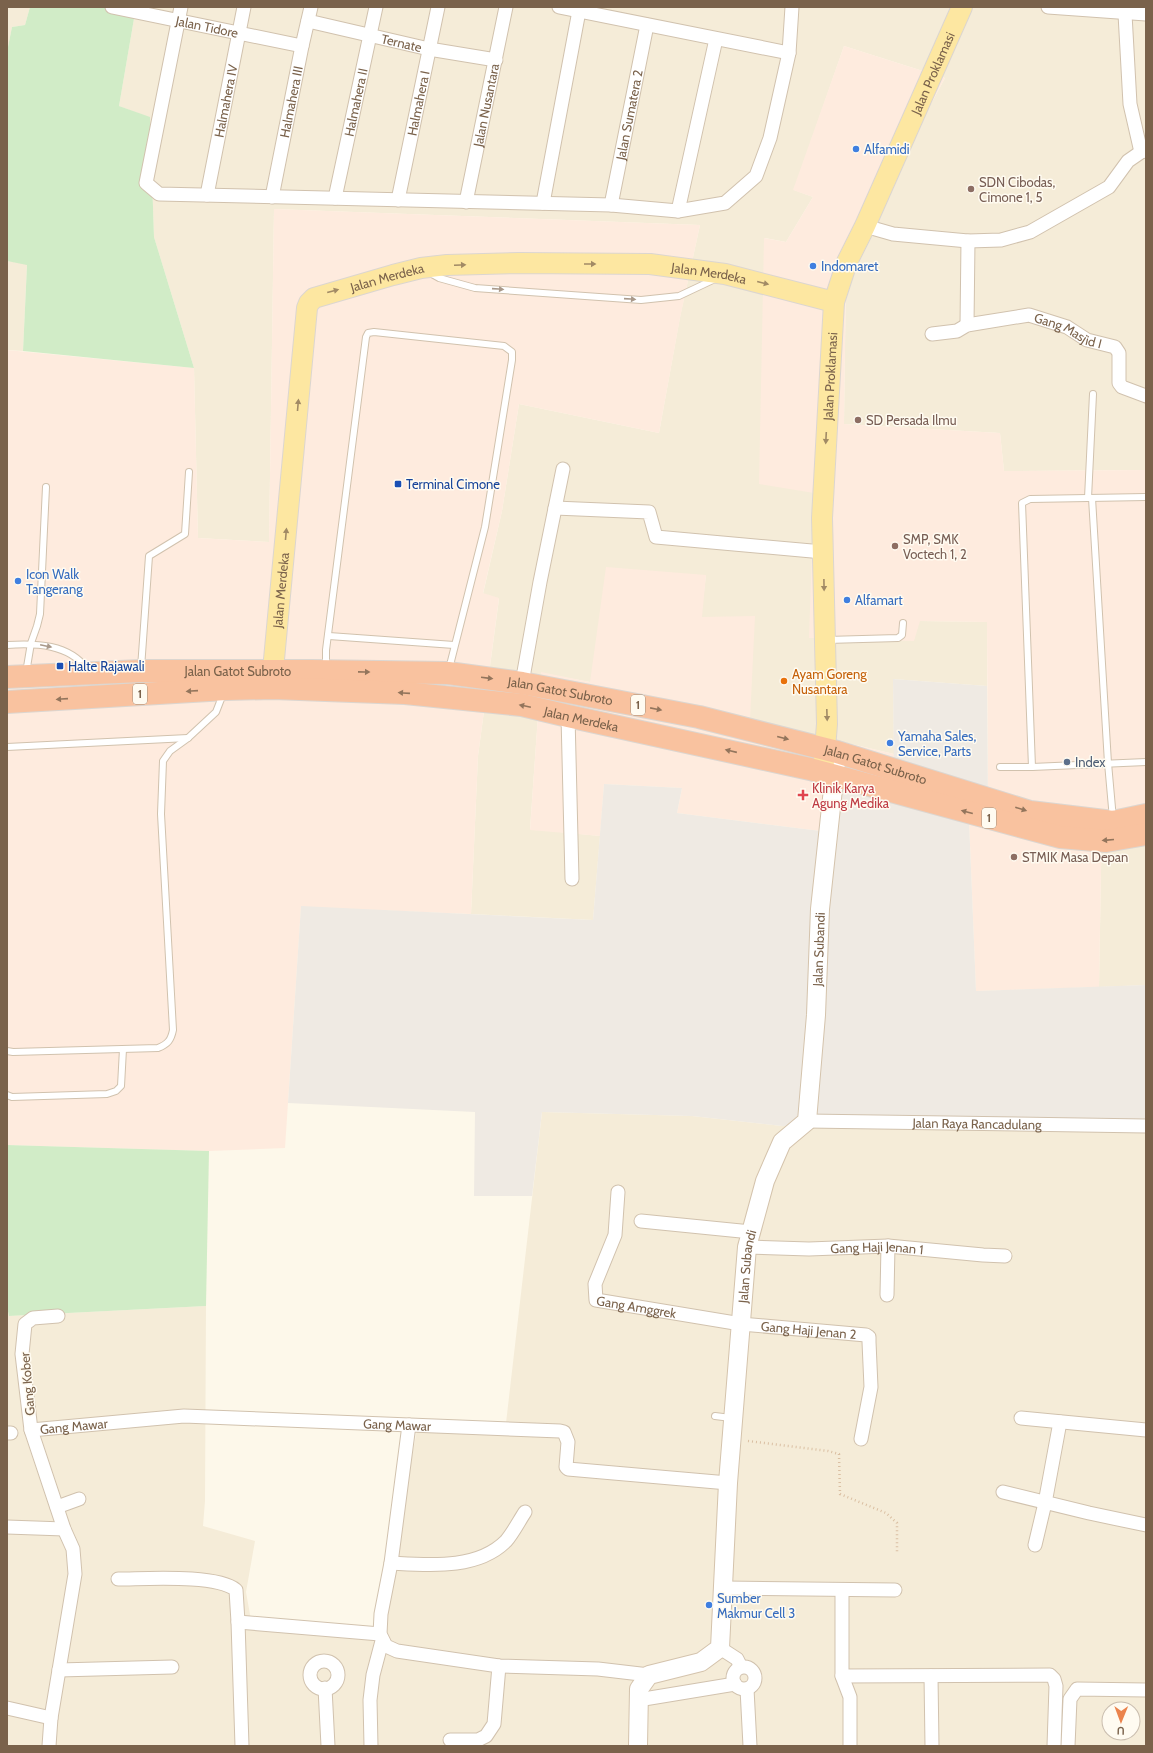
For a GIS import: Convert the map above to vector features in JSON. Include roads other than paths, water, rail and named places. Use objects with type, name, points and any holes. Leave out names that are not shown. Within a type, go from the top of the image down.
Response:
[{"type":"highway","name":"Jalan Gatot Subroto","points":[[16,677],[141,671],[273,679],[325,671],[446,685],[522,683],[698,717],[831,750],[1030,812],[1114,822],[1146,815]]},
{"type":"highway","name":"Jalan Merdeka","points":[[7,702],[226,689],[273,679],[405,693],[446,685],[568,716],[700,744]]},
{"type":"highway","name":"Jalan Gatot Subroto","points":[[700,744],[828,775],[1060,837],[1106,841],[1146,834]]},
{"type":"main road","name":"Jalan Proklamasi","points":[[828,775],[831,750],[827,724],[822,518],[834,302],[847,262],[865,226],[962,7]]},
{"type":"main road","name":"Jalan Merdeka","points":[[273,679],[308,303],[319,295],[421,268],[447,265],[511,263],[650,264],[725,274],[834,302]]},
{"type":"street","name":"Jalan Tidore","points":[[112,7],[179,13],[238,33],[302,46]]},
{"type":"street","name":"Halmahera IV","points":[[207,195],[244,7]]},
{"type":"street","name":"Halmahera III","points":[[272,197],[311,7]]},
{"type":"street","name":"Halmahera II","points":[[335,198],[376,7]]},
{"type":"street","name":"Halmahera I","points":[[398,200],[438,7]]},
{"type":"street","name":"Jalan Nusantara","points":[[466,202],[506,7]]},
{"type":"street","points":[[559,7],[583,10],[647,25],[789,53]]},
{"type":"street","points":[[179,13],[146,183],[159,194],[466,202],[611,204],[678,211],[725,203],[756,176],[770,138],[789,53],[792,7]]},
{"type":"street","points":[[1048,7],[1125,14],[1146,14]]},
{"type":"street","points":[[543,203],[583,10]]},
{"type":"street","points":[[865,226],[893,234],[968,241],[1001,240],[1030,232],[1109,187],[1128,161],[1144,152],[1130,104],[1125,14]]},
{"type":"street","name":"Ternate","points":[[308,21],[370,36],[496,60]]},
{"type":"street","name":"Jalan Sumatera 2","points":[[611,204],[647,25]]},
{"type":"street","points":[[678,211],[716,39]]},
{"type":"street","points":[[967,325],[968,241]]},
{"type":"street","name":"Gang Masjid I","points":[[932,334],[957,332],[967,325],[1029,315],[1067,327],[1087,340],[1115,347],[1119,353],[1119,383],[1122,387],[1146,396]]},
{"type":"street","points":[[522,683],[540,582],[563,468]]},
{"type":"street","points":[[555,508],[649,512],[656,537],[823,552]]},
{"type":"street","points":[[568,716],[572,879]]},
{"type":"street","name":"Jalan Subandi","points":[[720,1648],[731,1439],[749,1239],[765,1181],[782,1142],[807,1121],[816,1015],[820,909],[828,775]]},
{"type":"street","name":"Jalan Raya Rancadulang","points":[[807,1121],[1146,1126]]},
{"type":"street","name":"Gang Amggrek","points":[[618,1192],[615,1235],[595,1284],[596,1300],[741,1324]]},
{"type":"street","name":"Gang Haji Jenan 1","points":[[641,1221],[809,1249],[888,1246],[1005,1256]]},
{"type":"street","points":[[887,1296],[888,1246]]},
{"type":"street","name":"Gang Kober","points":[[49,1746],[51,1718],[76,1574],[73,1549],[64,1529],[31,1430],[22,1354],[25,1324],[33,1318],[58,1316]]},
{"type":"street","name":"Gang Haji Jenan 2","points":[[741,1324],[856,1333],[868,1336],[871,1387],[861,1439]]},
{"type":"street","name":"Gang Mawar","points":[[31,1430],[184,1416],[560,1431],[564,1432],[568,1442],[566,1467],[568,1469],[728,1483]]},
{"type":"street","points":[[1021,1418],[1146,1430]]},
{"type":"street","points":[[1035,1545],[1045,1503],[1060,1422]]},
{"type":"street","points":[[371,1746],[370,1700],[373,1675],[381,1637],[381,1614],[391,1563],[409,1425]]},
{"type":"street","points":[[1002,1492],[1146,1525]]},
{"type":"street","points":[[57,1506],[79,1500]]},
{"type":"street","points":[[391,1563],[458,1563],[488,1555],[506,1540],[524,1512]]},
{"type":"street","points":[[7,1527],[64,1529]]},
{"type":"street","points":[[118,1579],[203,1580],[230,1585],[236,1590],[242,1746]]},
{"type":"street","points":[[724,1588],[895,1590]]},
{"type":"street","points":[[842,1596],[842,1676],[850,1697],[850,1746]]},
{"type":"street","points":[[238,1622],[381,1637],[389,1648],[397,1651],[499,1666],[598,1669],[649,1675],[701,1662],[720,1648],[737,1659],[741,1667]]},
{"type":"street","points":[[450,1740],[478,1740],[490,1730],[494,1724],[499,1666]]},
{"type":"street","points":[[59,1670],[172,1667]]},
{"type":"street","points":[[748,1667],[756,1674],[755,1682],[747,1689],[742,1689],[735,1684],[733,1676],[737,1668],[748,1667]]},
{"type":"street","points":[[638,1746],[639,1689],[649,1675]]},
{"type":"street","points":[[842,1676],[1050,1675],[1054,1679],[1056,1686],[1054,1746]]},
{"type":"street","points":[[931,1676],[932,1746]]},
{"type":"street","points":[[638,1700],[735,1684]]},
{"type":"street","points":[[325,1688],[328,1746]]},
{"type":"street","points":[[747,1689],[750,1746]]},
{"type":"street","points":[[1068,1746],[1070,1699],[1077,1689],[1146,1690]]},
{"type":"street","points":[[7,1708],[51,1718]]},
{"type":"lane","points":[[421,268],[439,278],[475,288],[642,300],[679,296],[725,274]]},
{"type":"lane","points":[[325,671],[366,337],[368,333],[374,332],[504,346],[512,352],[512,360],[485,527],[454,645],[446,685]]},
{"type":"lane","points":[[1094,394],[1090,498],[1108,763],[1114,822]]},
{"type":"lane","points":[[141,671],[149,556],[185,534],[189,472]]},
{"type":"lane","points":[[16,677],[31,643],[40,614],[46,487]]},
{"type":"lane","points":[[1032,767],[1022,503],[1030,499],[1146,497]]},
{"type":"lane","points":[[825,640],[898,638],[902,635],[903,623]]},
{"type":"lane","points":[[329,636],[454,645]]},
{"type":"lane","points":[[7,645],[31,643],[60,649],[80,660],[90,673]]},
{"type":"lane","points":[[7,1051],[158,1048],[166,1044],[171,1038],[173,1030],[160,814],[163,761],[170,751],[188,738],[216,712],[226,689]]},
{"type":"lane","points":[[7,747],[188,738]]},
{"type":"lane","points":[[1000,767],[1146,762]]},
{"type":"lane","points":[[7,1095],[12,1097],[107,1094],[116,1091],[121,1086],[123,1049]]},
{"type":"lane","points":[[714,1416],[733,1418]]},
{"type":"place","name":"Alfamidi","points":[[856,149]]},
{"type":"place","name":"SDN Cibodas, Cimone 1, 5","points":[[971,189]]},
{"type":"place","name":"Indomaret","points":[[813,266]]},
{"type":"place","name":"SD Persada Ilmu","points":[[858,420]]},
{"type":"place","name":"Terminal Cimone","points":[[398,484]]},
{"type":"place","name":"SMP, SMK Voctech 1, 2","points":[[895,546]]},
{"type":"place","name":"Icon Walk Tangerang","points":[[18,581]]},
{"type":"place","name":"Alfamart","points":[[847,600]]},
{"type":"place","name":"Halte Rajawali","points":[[60,666]]},
{"type":"place","name":"Ayam Goreng Nusantara","points":[[784,681]]},
{"type":"place","name":"Yamaha Sales, Service, Parts","points":[[890,743]]},
{"type":"place","name":"Index","points":[[1067,762]]},
{"type":"place","name":"Klinik Karya Agung Medika","points":[[803,795]]},
{"type":"place","name":"STMIK Masa Depan","points":[[1014,857]]},
{"type":"place","name":"Sumber Makmur Cell 3","points":[[709,1605]]}]
